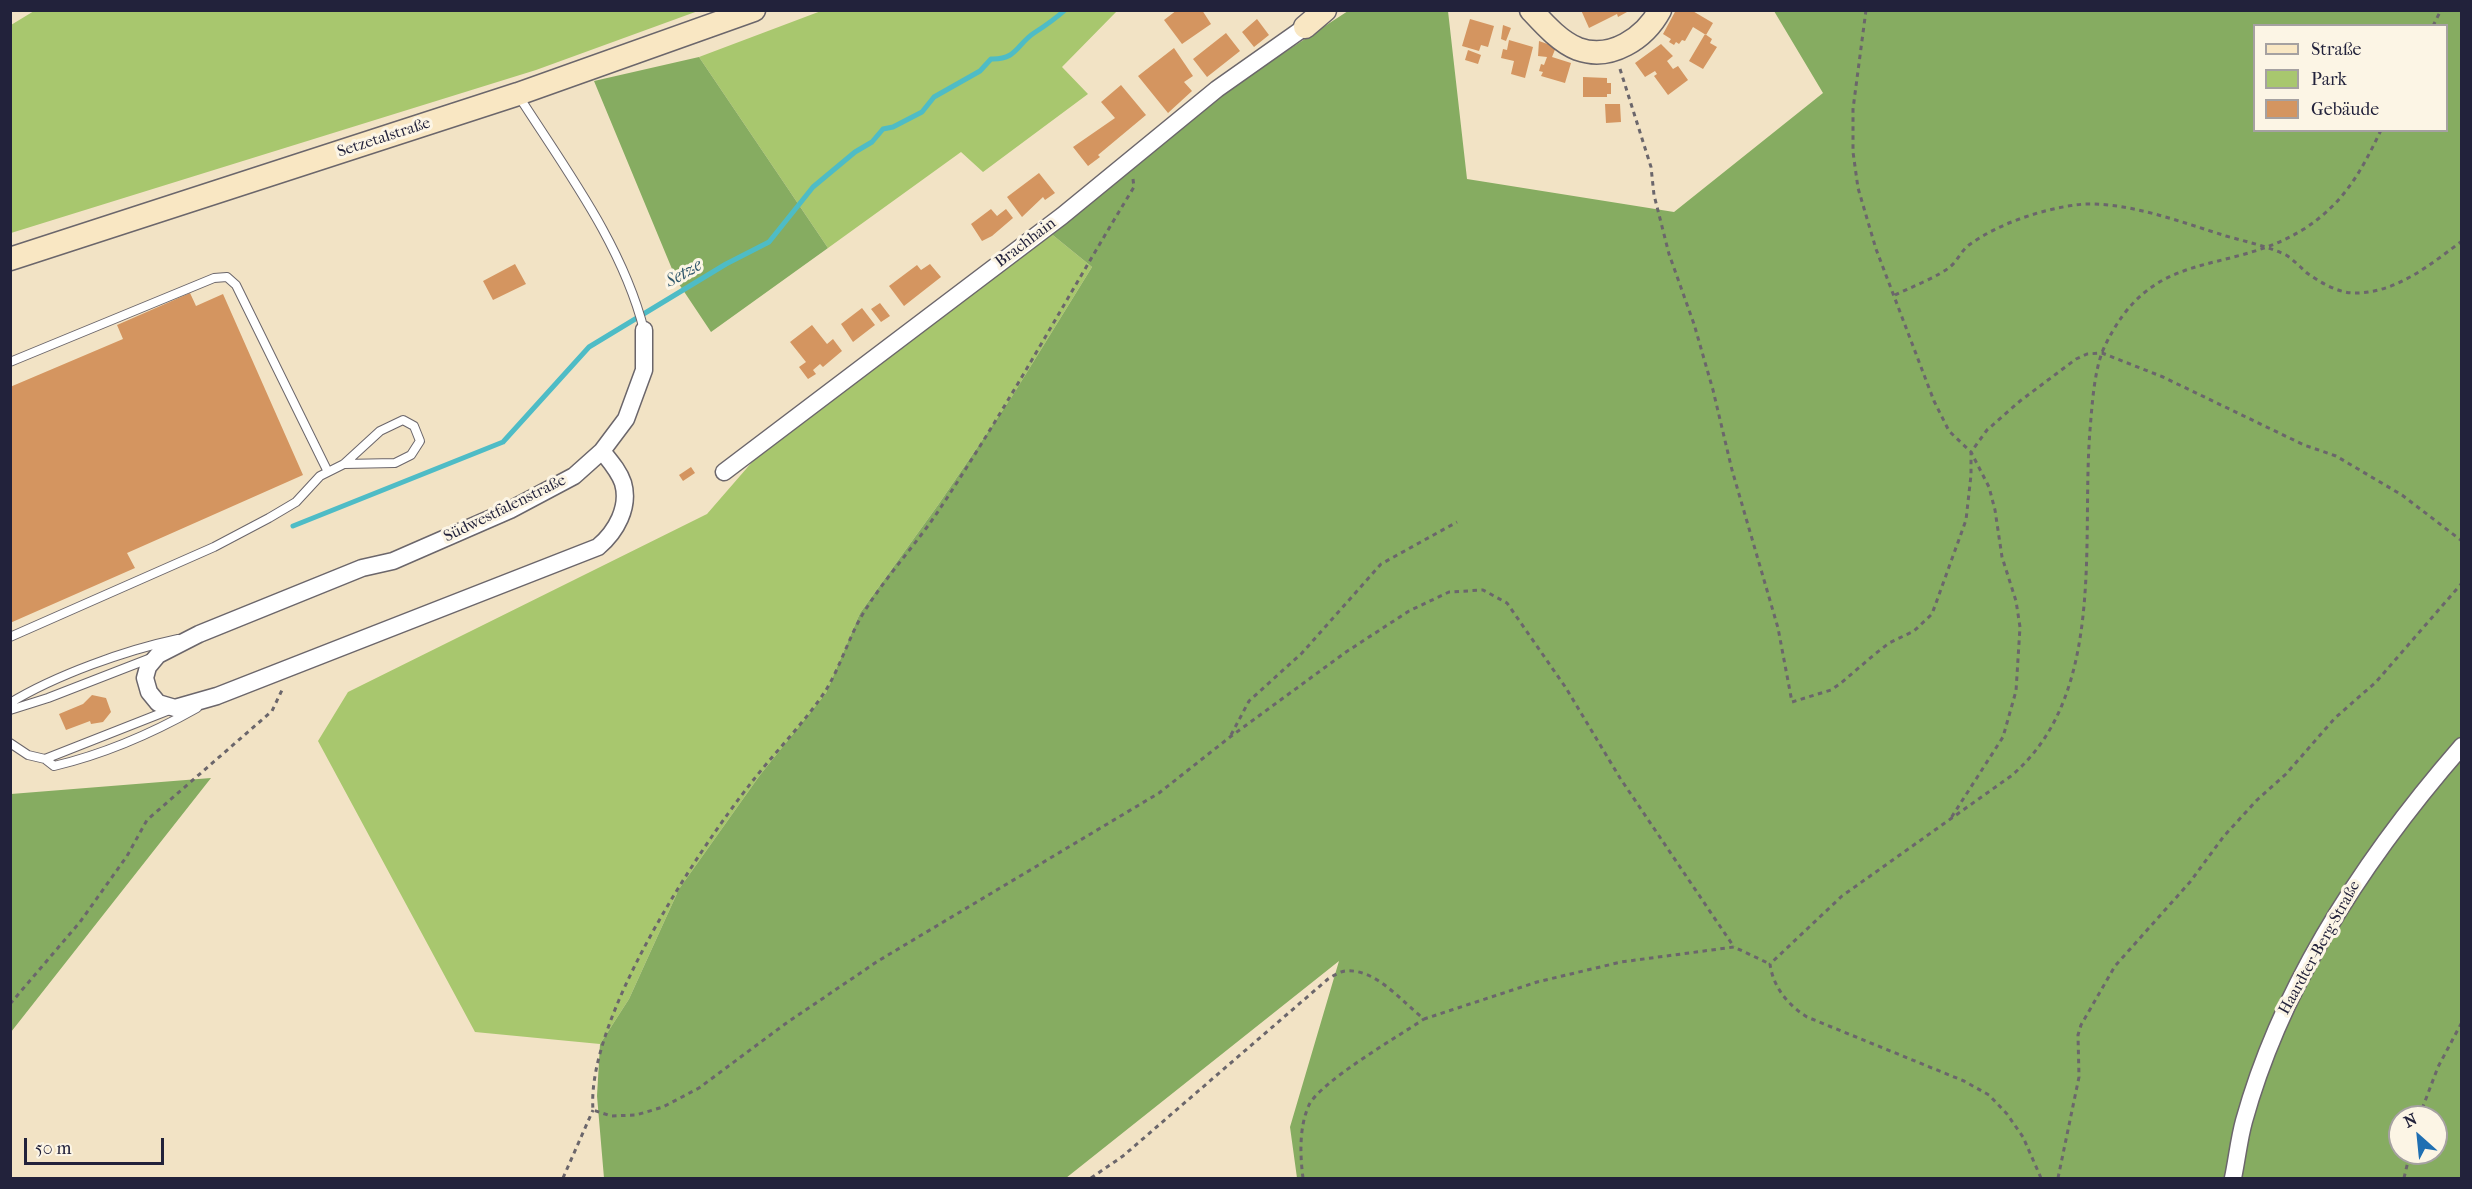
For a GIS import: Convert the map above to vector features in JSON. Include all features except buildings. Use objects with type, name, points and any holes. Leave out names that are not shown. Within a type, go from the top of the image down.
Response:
[{"type":"street","name":"Setzetalstraße","points":[[10,259],[518,94],[754,10]]},
{"type":"street","name":"Brachhain","points":[[724,472],[1062,216],[1217,89],[1307,19],[1325,10]]},
{"type":"street","points":[[1531,10],[1562,39],[1578,49],[1597,52],[1614,49],[1634,40],[1647,30],[1660,10]]},
{"type":"street","name":"Südwestfalenstraße","points":[[158,655],[199,634],[362,568],[393,561],[510,510],[574,476],[602,451],[626,419],[644,370],[645,330]]},
{"type":"street","points":[[158,655],[148,668],[145,678],[149,692],[158,702],[175,708],[217,696],[598,547],[610,537],[624,507],[624,484],[602,451]]},
{"type":"street","name":"Haardter-Berg-Straße","points":[[2233,1179],[2244,1121],[2269,1046],[2294,989],[2365,868],[2462,746]]},
{"type":"lane","name":"Südwestfalenstraße","points":[[518,94],[608,237],[638,305],[645,330]]},
{"type":"lane","points":[[10,362],[214,278],[227,277],[236,285],[328,472]]},
{"type":"lane","points":[[10,637],[214,547],[296,502],[320,476],[344,464],[380,431],[403,420],[414,426],[420,441],[411,455],[395,463],[344,464]]},
{"type":"lane","points":[[10,702],[33,689],[145,646],[199,634]]},
{"type":"lane","points":[[10,710],[48,698],[158,655]]},
{"type":"lane","points":[[10,743],[28,755],[45,759],[54,766],[92,757],[155,732],[217,696]]},
{"type":"lane","points":[[45,759],[175,708]]},
{"type":"path","points":[[1866,10],[1853,109],[1853,152],[1858,188],[1866,218],[1934,401],[1949,431],[1971,452],[1989,487],[2002,557],[2016,601],[2020,653],[2016,691],[2003,737],[1948,822]]},
{"type":"path","points":[[2434,24],[2441,10]]},
{"type":"path","points":[[1614,49],[1651,167],[1654,195],[1669,254],[1710,379],[1732,471],[1778,628],[1792,702],[1831,690],[1889,643],[1914,631],[1932,614],[1966,520],[1971,452],[1987,430],[2076,359],[2087,354],[2102,353],[2163,377],[2304,445],[2336,456],[2402,495],[2462,542]]},
{"type":"path","points":[[1770,964],[1842,896],[1948,822],[2024,765],[2047,736],[2066,689],[2083,627],[2087,583],[2089,444],[2092,403],[2102,353],[2115,324],[2153,285],[2187,269],[2266,246],[2302,230],[2336,203],[2352,186],[2380,132]]},
{"type":"path","points":[[563,1179],[594,1110],[592,1090],[602,1046],[622,993],[663,915],[750,784],[826,690],[862,616],[941,508],[1034,358],[1134,187],[1131,160]]},
{"type":"path","points":[[1894,295],[1952,266],[1967,246],[1991,232],[2028,217],[2076,205],[2098,204],[2130,210],[2266,246],[2290,257],[2307,273],[2330,287],[2356,293],[2402,282],[2462,241]]},
{"type":"path","points":[[1230,737],[1249,701],[1302,653],[1381,564],[1457,522]]},
{"type":"path","points":[[2058,1179],[2079,1077],[2078,1035],[2081,1025],[2115,966],[2190,882],[2233,825],[2286,774],[2335,718],[2370,688],[2462,583]]},
{"type":"path","points":[[594,1110],[611,1116],[636,1115],[663,1107],[699,1088],[785,1024],[878,961],[1159,793],[1230,737],[1346,652],[1409,611],[1449,592],[1483,590],[1507,603],[1566,688],[1620,778],[1734,947],[1770,964]]},
{"type":"path","points":[[10,1004],[80,922],[127,856],[147,820],[272,711],[293,666]]},
{"type":"path","points":[[1303,1179],[1301,1150],[1304,1125],[1309,1106],[1317,1095],[1352,1067],[1424,1019],[1584,969],[1734,947]]},
{"type":"path","points":[[1770,964],[1772,976],[1793,1009],[1964,1081],[1989,1095],[2007,1114],[2023,1137],[2041,1179]]},
{"type":"path","points":[[1091,1179],[1124,1156],[1328,979],[1342,971],[1362,973],[1376,980],[1424,1019]]},
{"type":"path","points":[[2424,1105],[2438,1067],[2462,1022]]},
{"type":"green space","points":[[34,11],[698,11],[536,70],[11,233],[11,25]]},
{"type":"green space","points":[[821,11],[1117,11],[1062,67],[1088,94],[983,172],[961,152],[828,248],[699,57]]},
{"type":"green space","points":[[1348,11],[1448,11],[1467,179],[1674,212],[1823,93],[1774,11],[2461,11],[2461,1178],[1297,1178],[1290,1127],[1339,961],[1066,1178],[604,1178],[597,1096],[600,1044],[629,999],[679,889],[760,775],[826,693],[860,613],[1011,398],[1092,267],[1049,232],[1225,91]]},
{"type":"green space","points":[[699,57],[828,248],[711,332],[677,281],[594,81]]},
{"type":"green space","points":[[1049,232],[1092,267],[1011,398],[860,613],[826,693],[760,775],[679,889],[629,999],[600,1044],[475,1032],[318,741],[348,692],[707,514],[779,431]]},
{"type":"green space","points":[[211,778],[11,1032],[11,794]]},
{"type":"waterway","name":"Setze","points":[[293,526],[503,442],[589,347],[726,264],[769,242],[813,187],[855,152],[872,142],[883,129],[893,127],[922,112],[934,97],[980,71],[991,59],[1000,59],[1012,54],[1028,37],[1065,10]]}]
